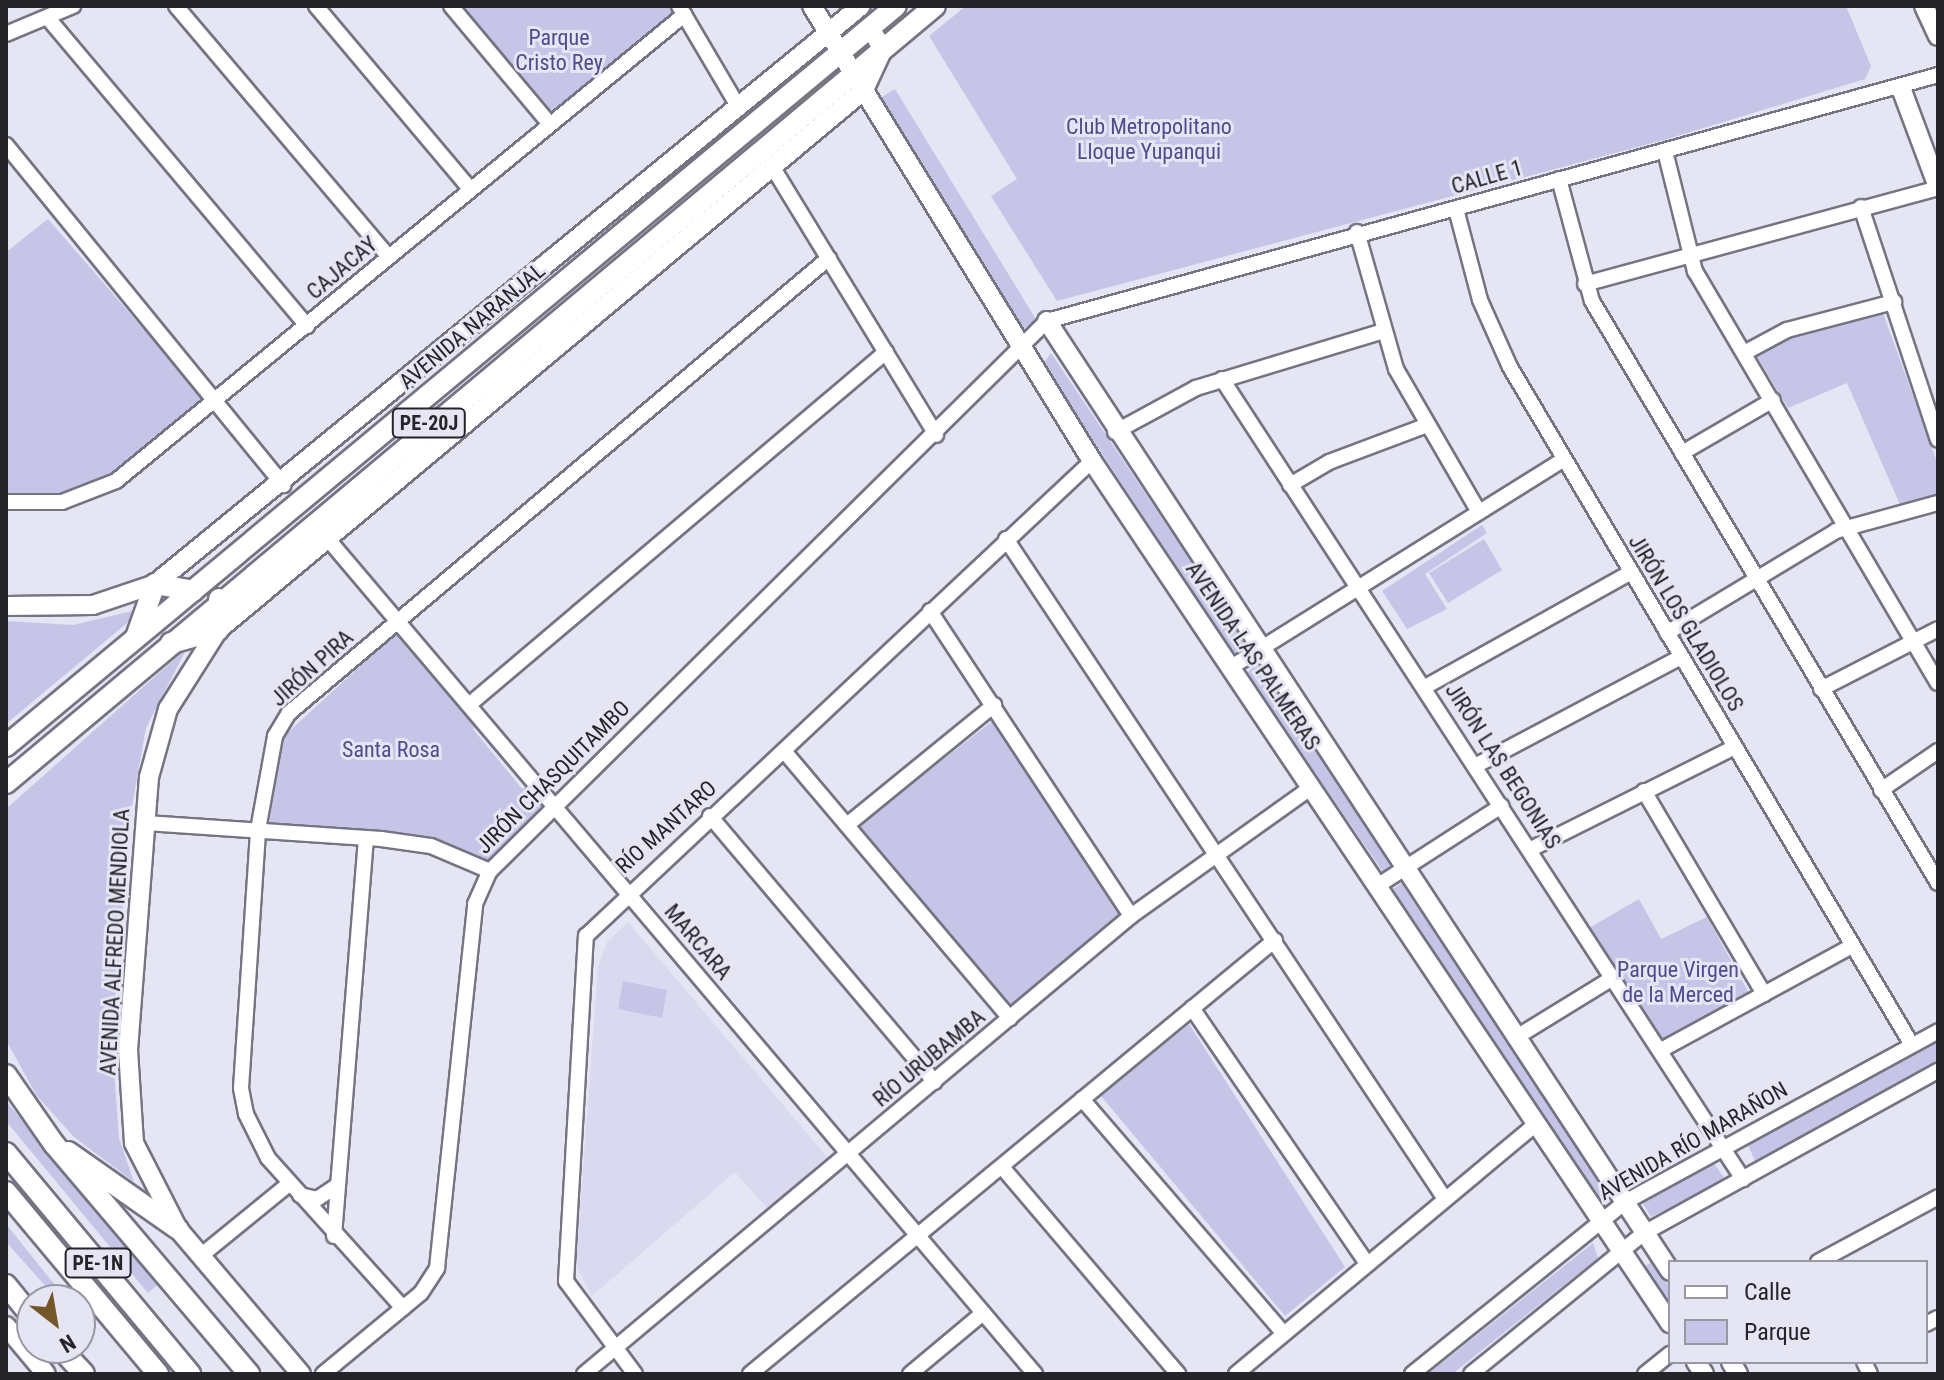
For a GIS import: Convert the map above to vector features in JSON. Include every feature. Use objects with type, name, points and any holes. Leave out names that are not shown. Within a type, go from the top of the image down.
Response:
[{"type":"highway","name":"AVENIDA NARANJAL","points":[[6,746],[896,6]]},
{"type":"highway","name":"PE-20J","points":[[6,783],[219,599],[859,82],[883,49],[935,6]]},
{"type":"highway","points":[[136,637],[155,584],[193,591]]},
{"type":"highway","points":[[166,645],[218,630],[219,599]]},
{"type":"highway","points":[[6,1075],[54,1144],[249,1374]]},
{"type":"highway","points":[[54,1144],[178,1229]]},
{"type":"highway","name":"PE-1N","points":[[6,1153],[190,1374]]},
{"type":"highway","name":"PE-1N","points":[[6,1192],[158,1374]]},
{"type":"main road","name":"AVENIDA LAS PALMERAS","points":[[812,6],[1023,344],[1092,461],[1233,666],[1534,1126],[1668,1320]]},
{"type":"main road","name":"AVENIDA NARANJAL","points":[[155,584],[283,485],[861,6]]},
{"type":"main road","points":[[1924,6],[1938,36]]},
{"type":"main road","points":[[870,28],[883,49]]},
{"type":"main road","points":[[218,630],[772,166],[859,82]]},
{"type":"main road","points":[[1901,88],[1938,188]]},
{"type":"main road","name":"AVENIDA LAS PALMERAS","points":[[1047,321],[1115,432],[1262,648],[1403,869],[1668,1268]]},
{"type":"main road","points":[[6,606],[93,605],[155,584]]},
{"type":"main road","name":"AVENIDA ALFREDO MENDIOLA","points":[[218,630],[198,659],[156,741],[146,823],[128,1050],[134,1143],[178,1229],[203,1254],[301,1374]]},
{"type":"main road","points":[[6,1326],[46,1374]]},
{"type":"street","points":[[6,34],[73,6]]},
{"type":"street","points":[[176,6],[389,257]]},
{"type":"street","points":[[316,6],[469,188]]},
{"type":"street","points":[[451,6],[548,122]]},
{"type":"street","points":[[681,10],[738,106]]},
{"type":"street","name":"CAJACAY","points":[[6,502],[62,502],[100,490],[307,326],[681,10]]},
{"type":"street","points":[[47,17],[307,326]]},
{"type":"street","name":"CALLE 1","points":[[1047,321],[1357,232],[1456,209],[1901,88],[1938,75]]},
{"type":"street","points":[[6,145],[217,400],[283,485]]},
{"type":"street","points":[[1665,151],[1688,251],[1938,683]]},
{"type":"street","points":[[772,166],[936,435]]},
{"type":"street","points":[[1559,179],[1585,284],[1755,581],[1938,883]]},
{"type":"street","points":[[1585,284],[1688,251],[1938,188]]},
{"type":"street","points":[[1861,207],[1938,440]]},
{"type":"street","name":"JIRÓN LOS GLADIOLOS","points":[[1456,209],[1489,325],[1630,573],[1912,1045]]},
{"type":"street","points":[[1357,232],[1384,331],[1425,426],[1479,512]]},
{"type":"street","name":"JIRÓN PIRA","points":[[403,1308],[334,1236],[254,1134],[241,1088],[263,773],[289,713],[829,258]]},
{"type":"street","points":[[1746,352],[1787,330],[1894,302]]},
{"type":"street","name":"JIRÓN CHASQUITAMBO","points":[[323,1374],[431,1283],[443,1251],[462,1010],[475,904],[490,871],[555,802],[936,435],[1047,321]]},
{"type":"street","points":[[1115,432],[1222,379],[1384,331]]},
{"type":"street","points":[[470,704],[886,352]]},
{"type":"street","name":"JIRÓN LAS BEGONIAS","points":[[1222,379],[1531,849],[1743,1179]]},
{"type":"street","points":[[1682,453],[1773,400]]},
{"type":"street","points":[[1290,485],[1329,462],[1425,426]]},
{"type":"street","points":[[1233,666],[1564,459]]},
{"type":"street","name":"RÍO MANTARO","points":[[635,1374],[566,1281],[583,947],[627,892],[784,751],[1092,461]]},
{"type":"street","points":[[1667,633],[1847,527],[1938,503]]},
{"type":"street","name":"MARCARA","points":[[327,538],[555,802],[627,892],[1035,1374]]},
{"type":"street","points":[[1006,539],[1445,1199]]},
{"type":"street","points":[[1425,687],[1630,573]]},
{"type":"street","points":[[930,611],[1131,916]]},
{"type":"street","points":[[1821,689],[1911,639],[1938,629]]},
{"type":"street","points":[[1475,766],[1681,657]]},
{"type":"street","points":[[847,825],[994,705]]},
{"type":"street","points":[[1531,849],[1735,747]]},
{"type":"street","points":[[784,751],[1010,1018]]},
{"type":"street","points":[[1881,790],[1938,751]]},
{"type":"street","name":"RÍO URUBAMBA","points":[[584,1374],[1131,916],[1216,851],[1312,787]]},
{"type":"street","points":[[1644,791],[1764,994]]},
{"type":"street","points":[[1377,886],[1501,806]]},
{"type":"street","points":[[710,816],[935,1082]]},
{"type":"street","points":[[146,823],[366,838],[431,846],[490,871]]},
{"type":"street","points":[[334,1236],[366,838]]},
{"type":"street","points":[[750,1374],[1275,940]]},
{"type":"street","points":[[1661,1050],[1852,946]]},
{"type":"street","points":[[1515,1038],[1614,977]]},
{"type":"street","points":[[1192,1008],[1367,1264]]},
{"type":"street","name":"AVENIDA RÍO MARAÑON","points":[[1412,1374],[1625,1202],[1938,1031]]},
{"type":"street","points":[[1471,1374],[1644,1233],[1938,1071]]},
{"type":"street","points":[[1082,1099],[1283,1333]]},
{"type":"street","points":[[1236,1374],[1534,1126]]},
{"type":"street","points":[[1002,1167],[1178,1374]]},
{"type":"street","points":[[203,1254],[295,1189],[317,1199],[338,1185]]},
{"type":"street","points":[[1822,1260],[1938,1197]]},
{"type":"street","points":[[910,1374],[983,1313]]},
{"type":"street","points":[[1645,1374],[1668,1356]]},
{"type":"shaded area","points":[[628,922],[827,1157],[768,1209],[735,1172],[592,1296],[576,1265],[598,967],[607,942]]},
{"type":"green space","name":"Parque Cristo Rey","points":[[463,6],[669,6],[675,16],[553,114]]},
{"type":"green space","name":"Club Metropolitano Lloque Yupanqui","points":[[966,6],[1846,6],[1871,66],[1865,79],[1664,140],[1057,301],[991,196],[1017,179],[929,36]]},
{"type":"green space","points":[[895,89],[1037,321],[1020,330],[880,98]]},
{"type":"green space","points":[[48,219],[205,400],[105,481],[64,497],[6,495],[6,252]]},
{"type":"green space","points":[[1883,313],[1938,465],[1938,496],[1901,507],[1847,383],[1788,408],[1755,353],[1788,335]]},
{"type":"green space","points":[[1051,353],[1250,649],[1242,655],[1232,651],[1043,364]]},
{"type":"green space","points":[[1482,525],[1487,533],[1425,574],[1447,609],[1407,629],[1382,591]]},
{"type":"green space","points":[[1484,539],[1502,570],[1448,603],[1429,573]]},
{"type":"green space","points":[[145,608],[6,724],[6,621],[73,625]]},
{"type":"green space","name":"Santa Rosa","points":[[397,632],[479,723],[473,729],[522,789],[530,784],[542,799],[541,808],[482,865],[393,834],[269,823],[283,737]]},
{"type":"green space","points":[[187,648],[146,728],[129,823],[112,1042],[119,1138],[134,1182],[74,1137],[37,1096],[7,1042],[6,809]]},
{"type":"green space","points":[[1259,660],[1390,865],[1385,875],[1247,673]]},
{"type":"green space","points":[[995,719],[1124,916],[1008,1010],[856,828]]},
{"type":"green space","points":[[1402,883],[1609,1193],[1589,1203],[1390,891]]},
{"type":"green space","name":"Parque Virgen de la Merced","points":[[1639,899],[1661,939],[1707,917],[1750,995],[1663,1043],[1589,928]]},
{"type":"green space","points":[[623,981],[667,990],[662,1018],[618,1009]]},
{"type":"green space","points":[[1189,1024],[1345,1267],[1285,1316],[1101,1096]]},
{"type":"green space","points":[[1938,1042],[1938,1064],[1756,1163],[1748,1145]]},
{"type":"green space","points":[[6,1101],[159,1284],[148,1293],[6,1121]]},
{"type":"green space","points":[[1712,1161],[1726,1180],[1651,1217],[1642,1202]]},
{"type":"green space","points":[[6,1224],[54,1284],[44,1284],[6,1242]]},
{"type":"green space","points":[[1593,1243],[1598,1258],[1452,1374],[1428,1374]]},
{"type":"green space","points":[[1651,1262],[1668,1284],[1668,1312],[1639,1271]]}]
